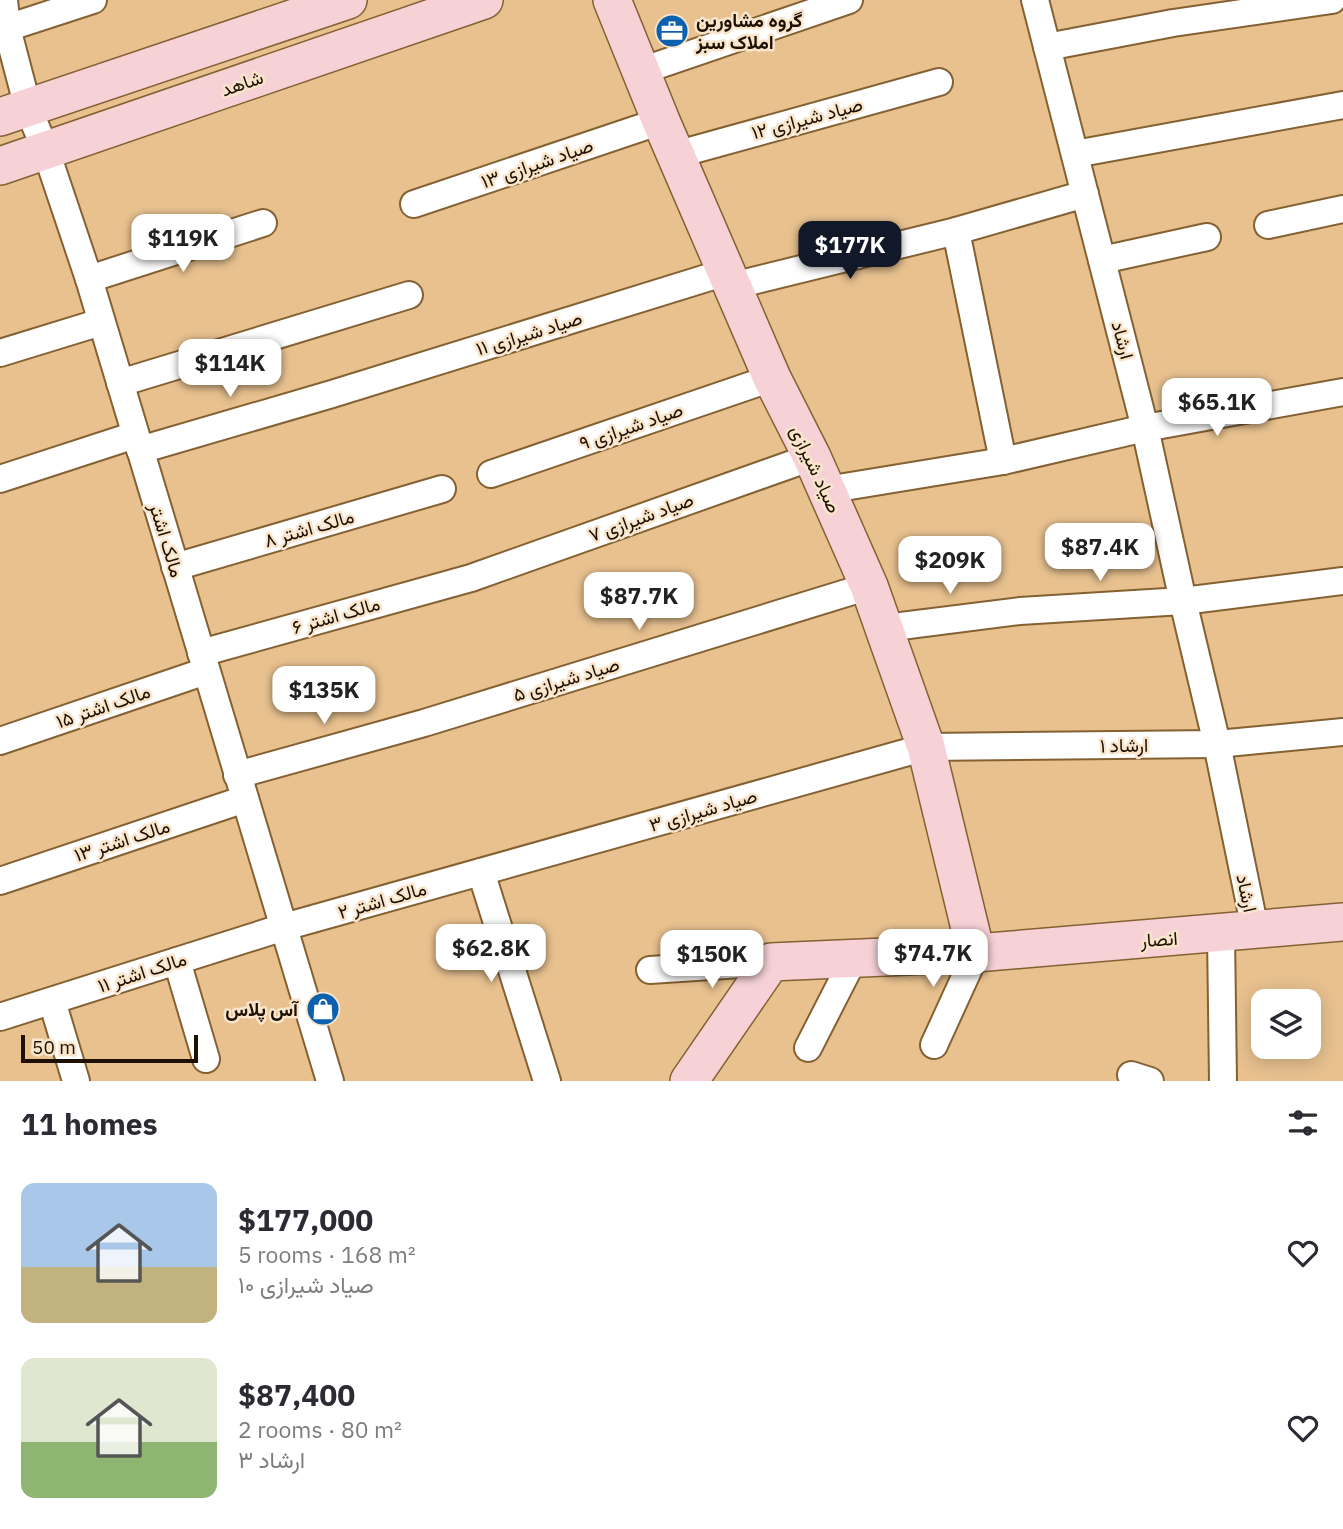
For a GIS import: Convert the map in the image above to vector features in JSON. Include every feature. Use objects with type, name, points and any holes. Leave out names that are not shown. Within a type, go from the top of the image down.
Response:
[{"type":"street","points":[[4,8],[93,0]]},
{"type":"street","points":[[14,112],[348,0]]},
{"type":"street","name":"شاهد","points":[[0,166],[484,0]]},
{"type":"street","name":"صیاد شیرازی","points":[[612,0],[675,155],[772,378],[812,457],[869,586],[926,747],[976,953]]},
{"type":"street","points":[[642,71],[849,0]]},
{"type":"street","name":"ارشاد","points":[[1035,0],[1145,428],[1217,744],[1238,932],[1223,1081]]},
{"type":"street","points":[[1047,47],[1173,23],[1332,0]]},
{"type":"street","name":"مالک اشتر","points":[[4,8],[14,112],[46,151],[89,279],[330,1081]]},
{"type":"street","name":"صیاد شیرازی ۱۲","points":[[675,155],[939,82]]},
{"type":"street","points":[[1075,154],[1343,105]]},
{"type":"street","name":"صیاد شیرازی ۱۳","points":[[414,204],[661,121]]},
{"type":"street","name":"صیاد شیرازی ۱۱","points":[[0,479],[332,394],[729,279],[956,231],[1085,194]]},
{"type":"street","points":[[1268,225],[1343,209]]},
{"type":"street","points":[[89,279],[263,223]]},
{"type":"street","points":[[956,231],[1003,461]]},
{"type":"street","points":[[1102,260],[1207,237]]},
{"type":"street","points":[[120,383],[409,295]]},
{"type":"street","points":[[0,353],[101,322]]},
{"type":"street","name":"صیاد شیرازی ۹","points":[[491,474],[772,378]]},
{"type":"street","points":[[826,490],[1003,461],[1145,428],[1343,392]]},
{"type":"street","name":"صیاد شیرازی ۷","points":[[471,578],[812,457]]},
{"type":"street","name":"مالک اشتر ۸","points":[[175,567],[442,489]]},
{"type":"street","name":"مالک اشتر ۶","points":[[203,662],[471,578]]},
{"type":"street","points":[[885,628],[1020,611],[1183,601],[1343,581]]},
{"type":"street","name":"صیاد شیرازی ۵","points":[[241,787],[424,723],[869,586]]},
{"type":"street","name":"مالک اشتر ۱۵","points":[[0,741],[203,662]]},
{"type":"street","name":"ارشاد ۱","points":[[926,747],[1217,744],[1343,732]]},
{"type":"street","name":"صیاد شیرازی ۳","points":[[481,872],[926,747]]},
{"type":"street","name":"مالک اشتر ۱۳","points":[[0,881],[241,787]]},
{"type":"street","points":[[481,872],[547,1081]]},
{"type":"street","name":"مالک اشتر ۲","points":[[284,928],[481,872]]},
{"type":"street","name":"انصار","points":[[771,962],[976,953],[1343,922]]},
{"type":"street","name":"مالک اشتر ۱۱","points":[[0,1017],[284,928]]},
{"type":"street","points":[[934,1045],[976,953]]},
{"type":"street","points":[[808,1048],[854,958]]},
{"type":"street","points":[[177,961],[206,1059]]},
{"type":"street","points":[[650,970],[771,962]]},
{"type":"street","points":[[689,1081],[771,962]]},
{"type":"street","points":[[52,1001],[76,1081]]},
{"type":"place","name":"گروه مشاورین املاک سبز","points":[[672,31]]},
{"type":"place","name":"آس پلاس","points":[[323,1009]]}]
